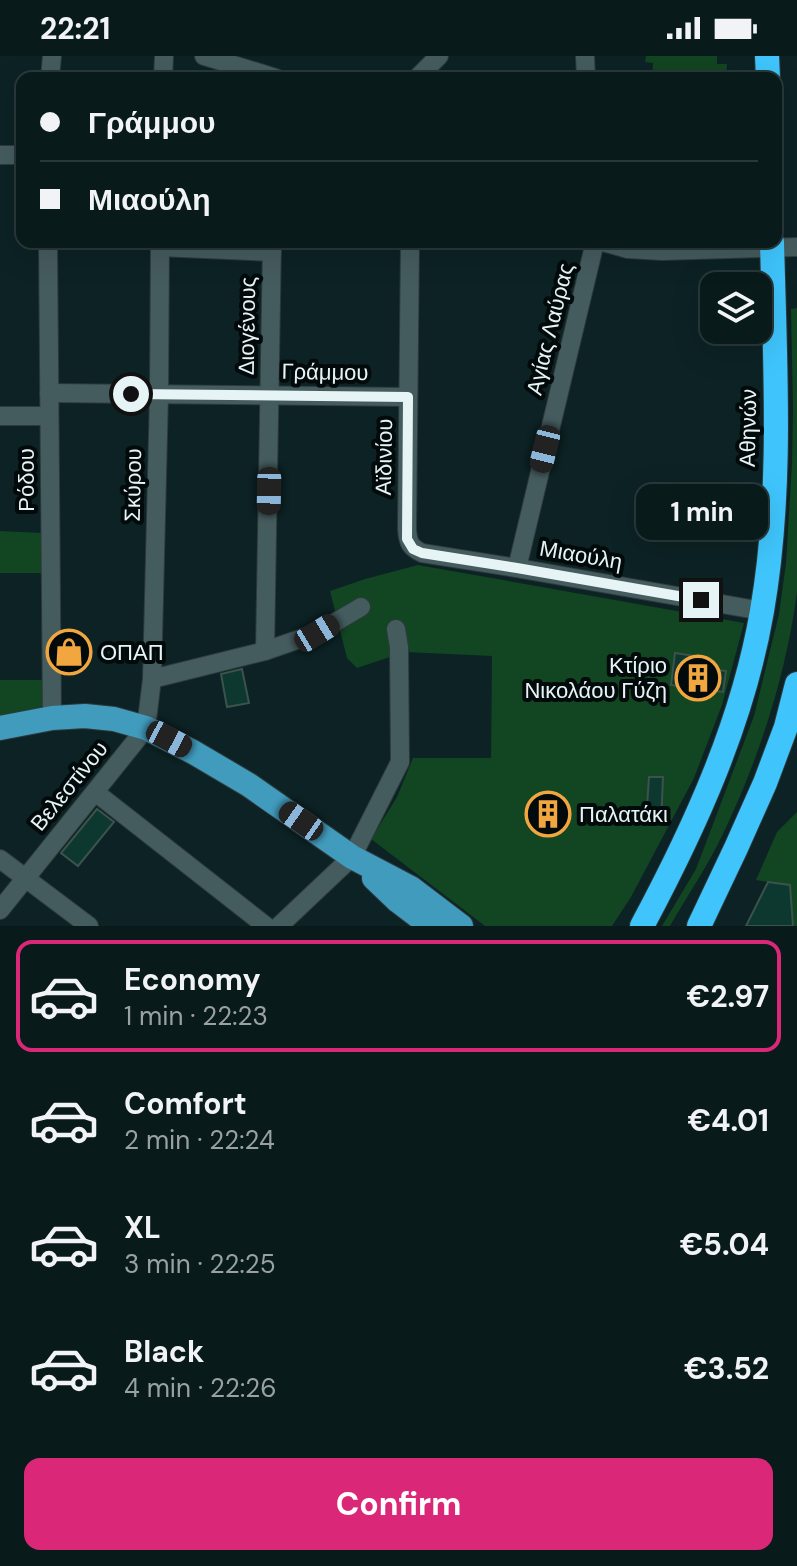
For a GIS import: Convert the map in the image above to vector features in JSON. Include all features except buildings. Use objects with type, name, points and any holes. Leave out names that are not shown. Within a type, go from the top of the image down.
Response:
[{"type":"highway","name":"Αθηνών","points":[[642,925],[691,827],[723,751],[738,710],[762,611],[769,560],[775,451],[772,248]]},
{"type":"highway","points":[[704,922],[765,783],[786,727],[797,684]]},
{"type":"main road","points":[[0,728],[52,718],[102,717],[146,728],[249,785],[352,857],[411,888],[461,926]]},
{"type":"main road","points":[[352,857],[398,901],[431,926]]},
{"type":"street","points":[[204,56],[256,72]]},
{"type":"street","points":[[423,72],[439,56]]},
{"type":"street","name":"Ρόδου","points":[[48,248],[52,718]]},
{"type":"street","name":"Σκύρου","points":[[146,728],[152,679],[160,248]]},
{"type":"street","name":"Διογένους","points":[[265,651],[272,248]]},
{"type":"street","name":"Αϊδινίου","points":[[407,529],[410,248]]},
{"type":"street","name":"Αγίας Λαύρας","points":[[517,568],[594,248]]},
{"type":"street","points":[[624,248],[695,248]]},
{"type":"street","name":"Γράμμου","points":[[49,393],[408,397]]},
{"type":"street","points":[[0,416],[49,416]]},
{"type":"street","name":"Μιαούλη","points":[[407,529],[409,545],[422,553],[762,611]]},
{"type":"street","points":[[152,679],[265,651],[317,633],[361,607]]},
{"type":"street","points":[[279,926],[352,857],[400,762],[399,647],[396,629]]},
{"type":"street","name":"Βελεστίνου","points":[[0,910],[146,728]]},
{"type":"street","points":[[95,792],[266,926]]},
{"type":"street","points":[[0,859],[89,926]]},
{"type":"green space","points":[[646,56],[717,56],[717,64],[727,64],[726,72],[652,72],[653,63],[645,62]]},
{"type":"green space","points":[[797,308],[797,592],[786,655],[759,747],[722,836],[670,926],[662,926],[696,869],[754,716],[779,614],[786,563],[792,463],[791,309]]},
{"type":"green space","points":[[0,531],[42,533],[42,573],[0,573]]},
{"type":"green space","name":"Παλατάκι","points":[[418,565],[744,623],[722,705],[694,778],[631,897],[612,926],[485,926],[371,839],[397,797],[413,758],[491,758],[492,656],[405,652],[357,668],[347,658],[330,591]]},
{"type":"green space","points":[[0,680],[43,680],[44,708],[0,718]]},
{"type":"green space","points":[[797,812],[797,926],[793,926],[790,885],[756,880],[777,832]]},
{"type":"place","name":"ΟΠΑΠ","points":[[69,652]]},
{"type":"place","name":"Κτίριο Νικολάου Γύζη","points":[[698,678]]},
{"type":"place","name":"Παλατάκι","points":[[548,814]]},
{"type":"route","points":[[131,394],[408,397],[407,539],[413,549],[701,600]]}]
